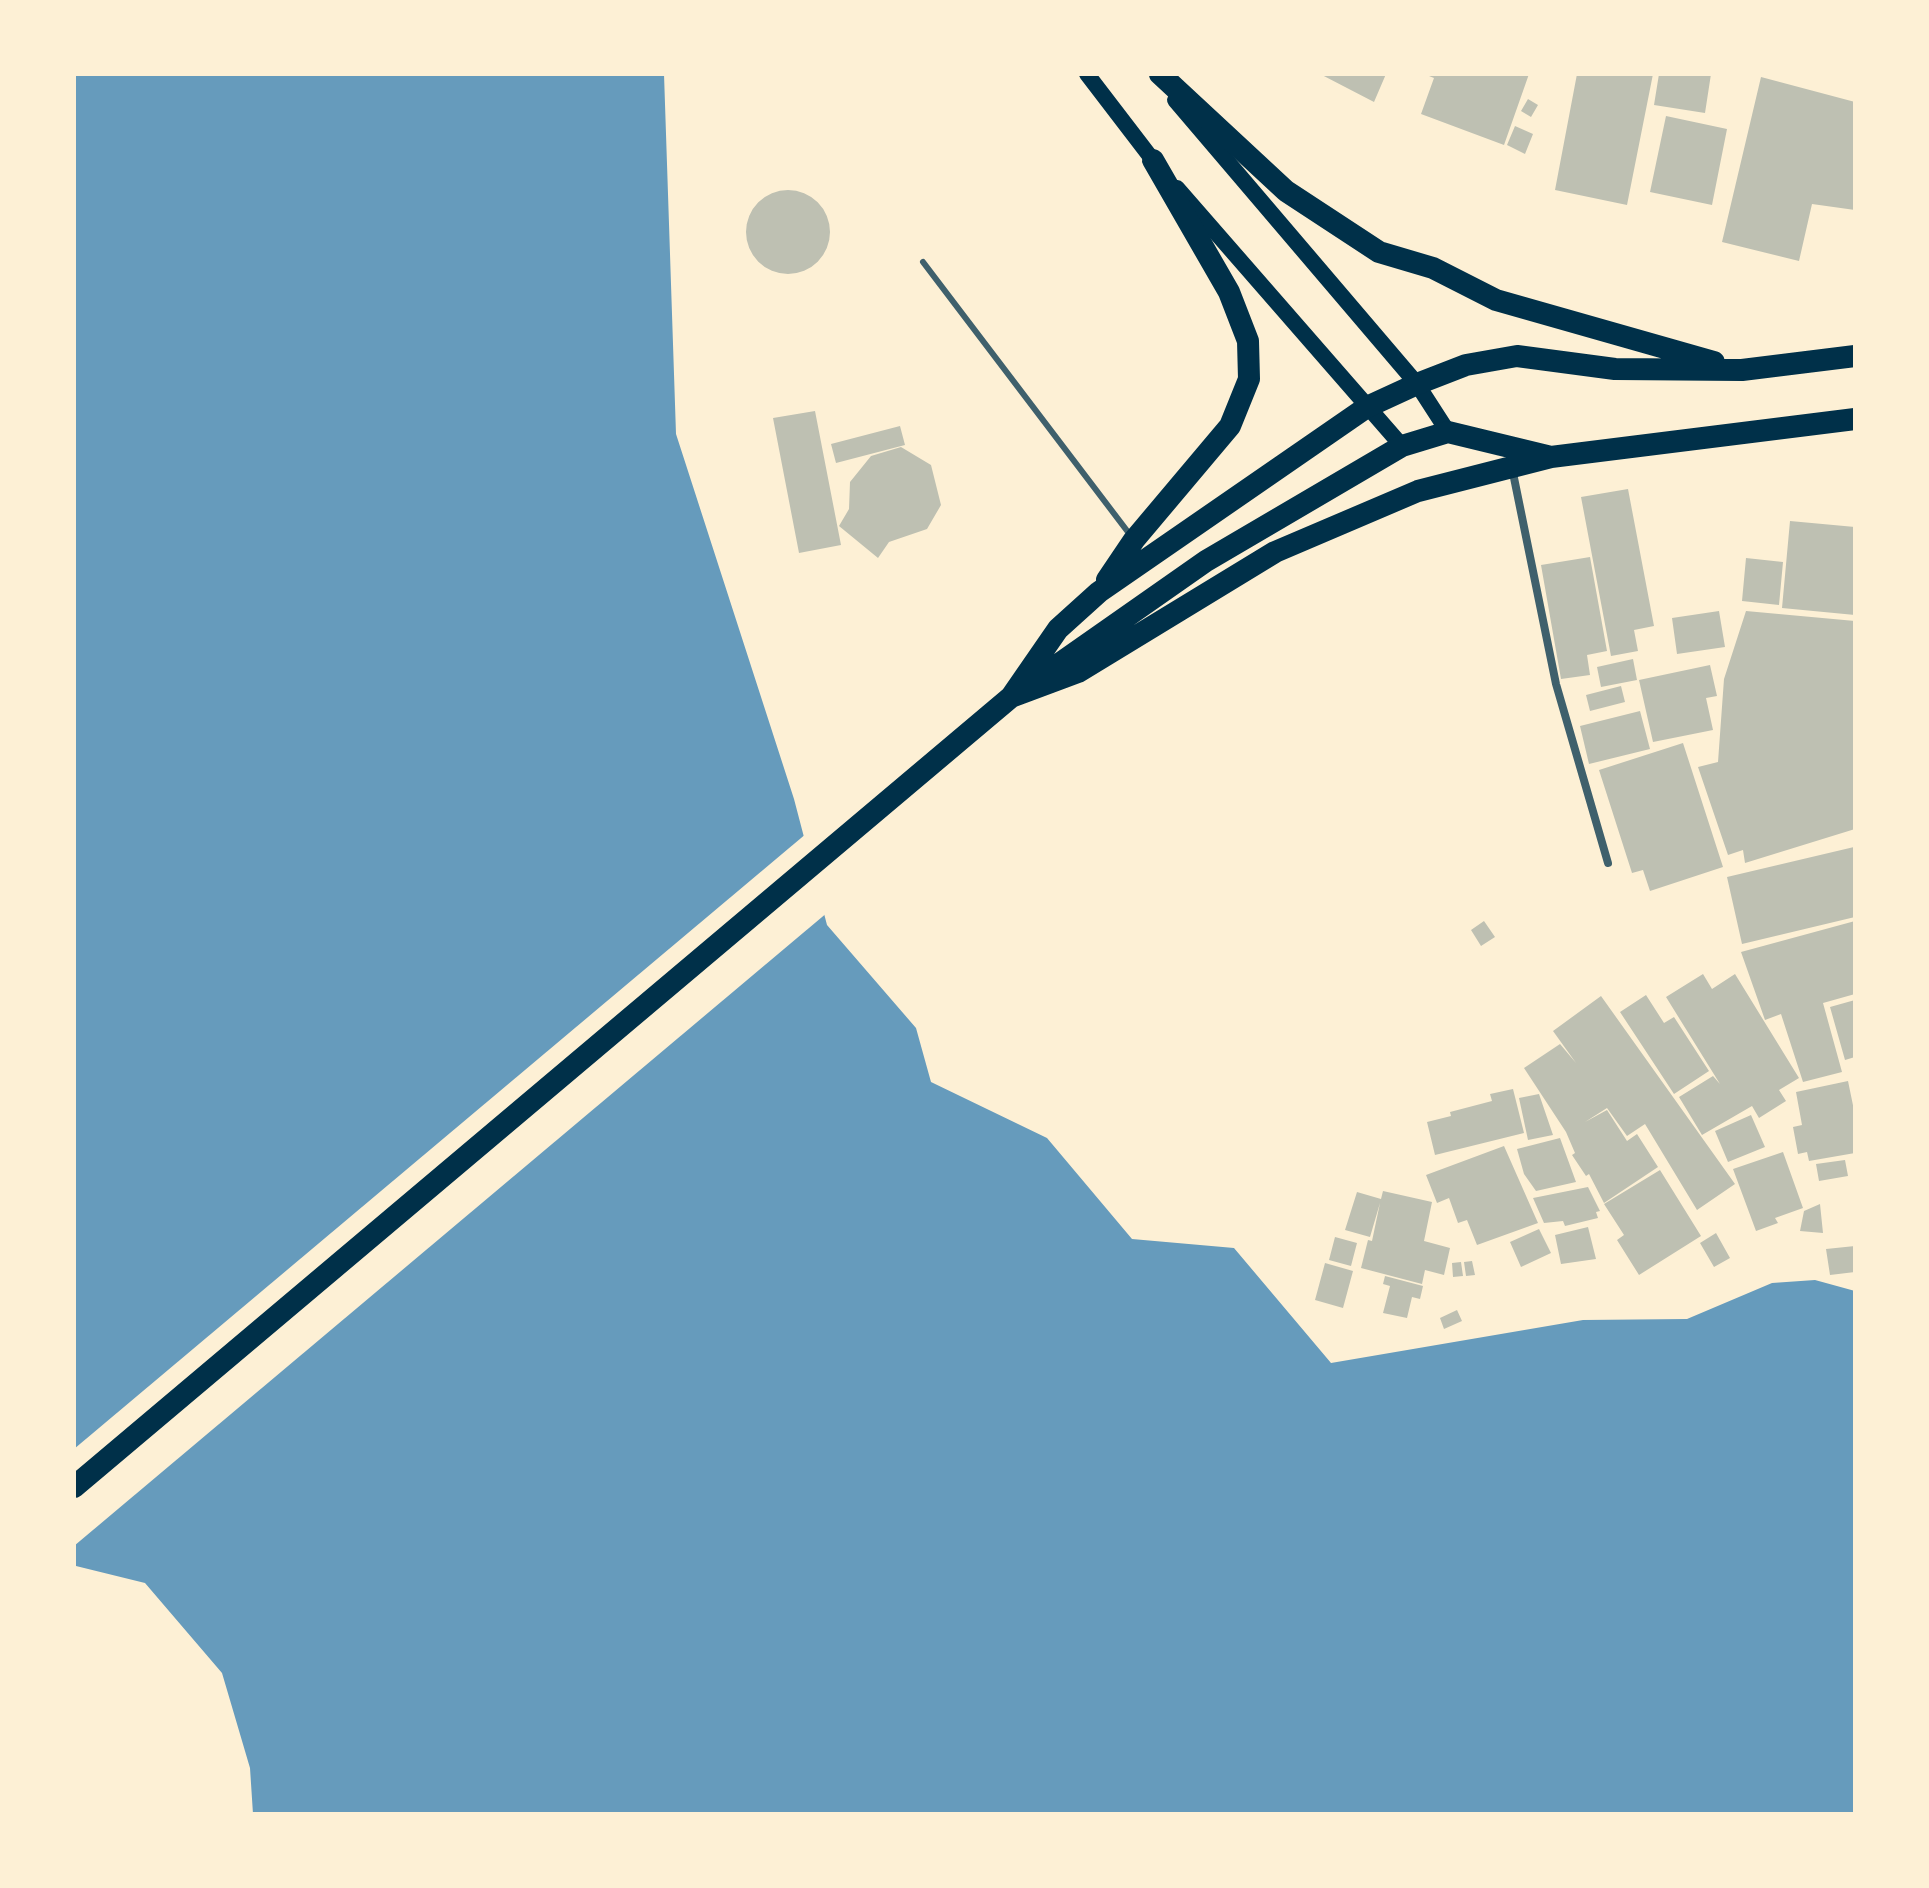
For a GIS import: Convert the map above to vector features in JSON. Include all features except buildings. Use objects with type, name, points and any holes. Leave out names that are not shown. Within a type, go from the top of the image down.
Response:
[{"type":"highway","points":[[1160,74],[1286,191],[1379,252],[1433,268],[1496,300],[1742,370]]},
{"type":"highway","points":[[1099,592],[1134,540],[1230,426],[1249,379],[1248,341],[1229,292],[1153,160]]},
{"type":"highway","points":[[1011,697],[1058,629],[1099,592],[1367,407],[1417,384],[1466,365],[1517,356],[1615,369],[1742,370],[1855,356]]},
{"type":"highway","points":[[1011,697],[1078,672],[1275,552],[1418,491],[1551,457],[1855,419]]},
{"type":"highway","points":[[74,1487],[1011,697],[1206,561],[1402,446],[1448,432],[1551,457]]},
{"type":"main road","points":[[1087,74],[1153,160],[1402,446]]},
{"type":"main road","points":[[1153,74],[1417,384],[1448,432]]},
{"type":"street","points":[[1512,467],[1556,684],[1608,863]]},
{"type":"lane","points":[[923,262],[1134,540]]},
{"type":"water","points":[[74,74],[664,74],[676,434],[794,799],[827,925],[916,1028],[931,1082],[1047,1138],[1132,1239],[1234,1248],[1331,1363],[1583,1320],[1687,1319],[1772,1283],[1815,1280],[1855,1291],[1855,1814],[253,1814],[250,1768],[222,1673],[145,1583],[76,1566],[74,1560]]},
{"type":"pier","points":[[807,833],[828,912],[74,1546],[74,1449]]}]
